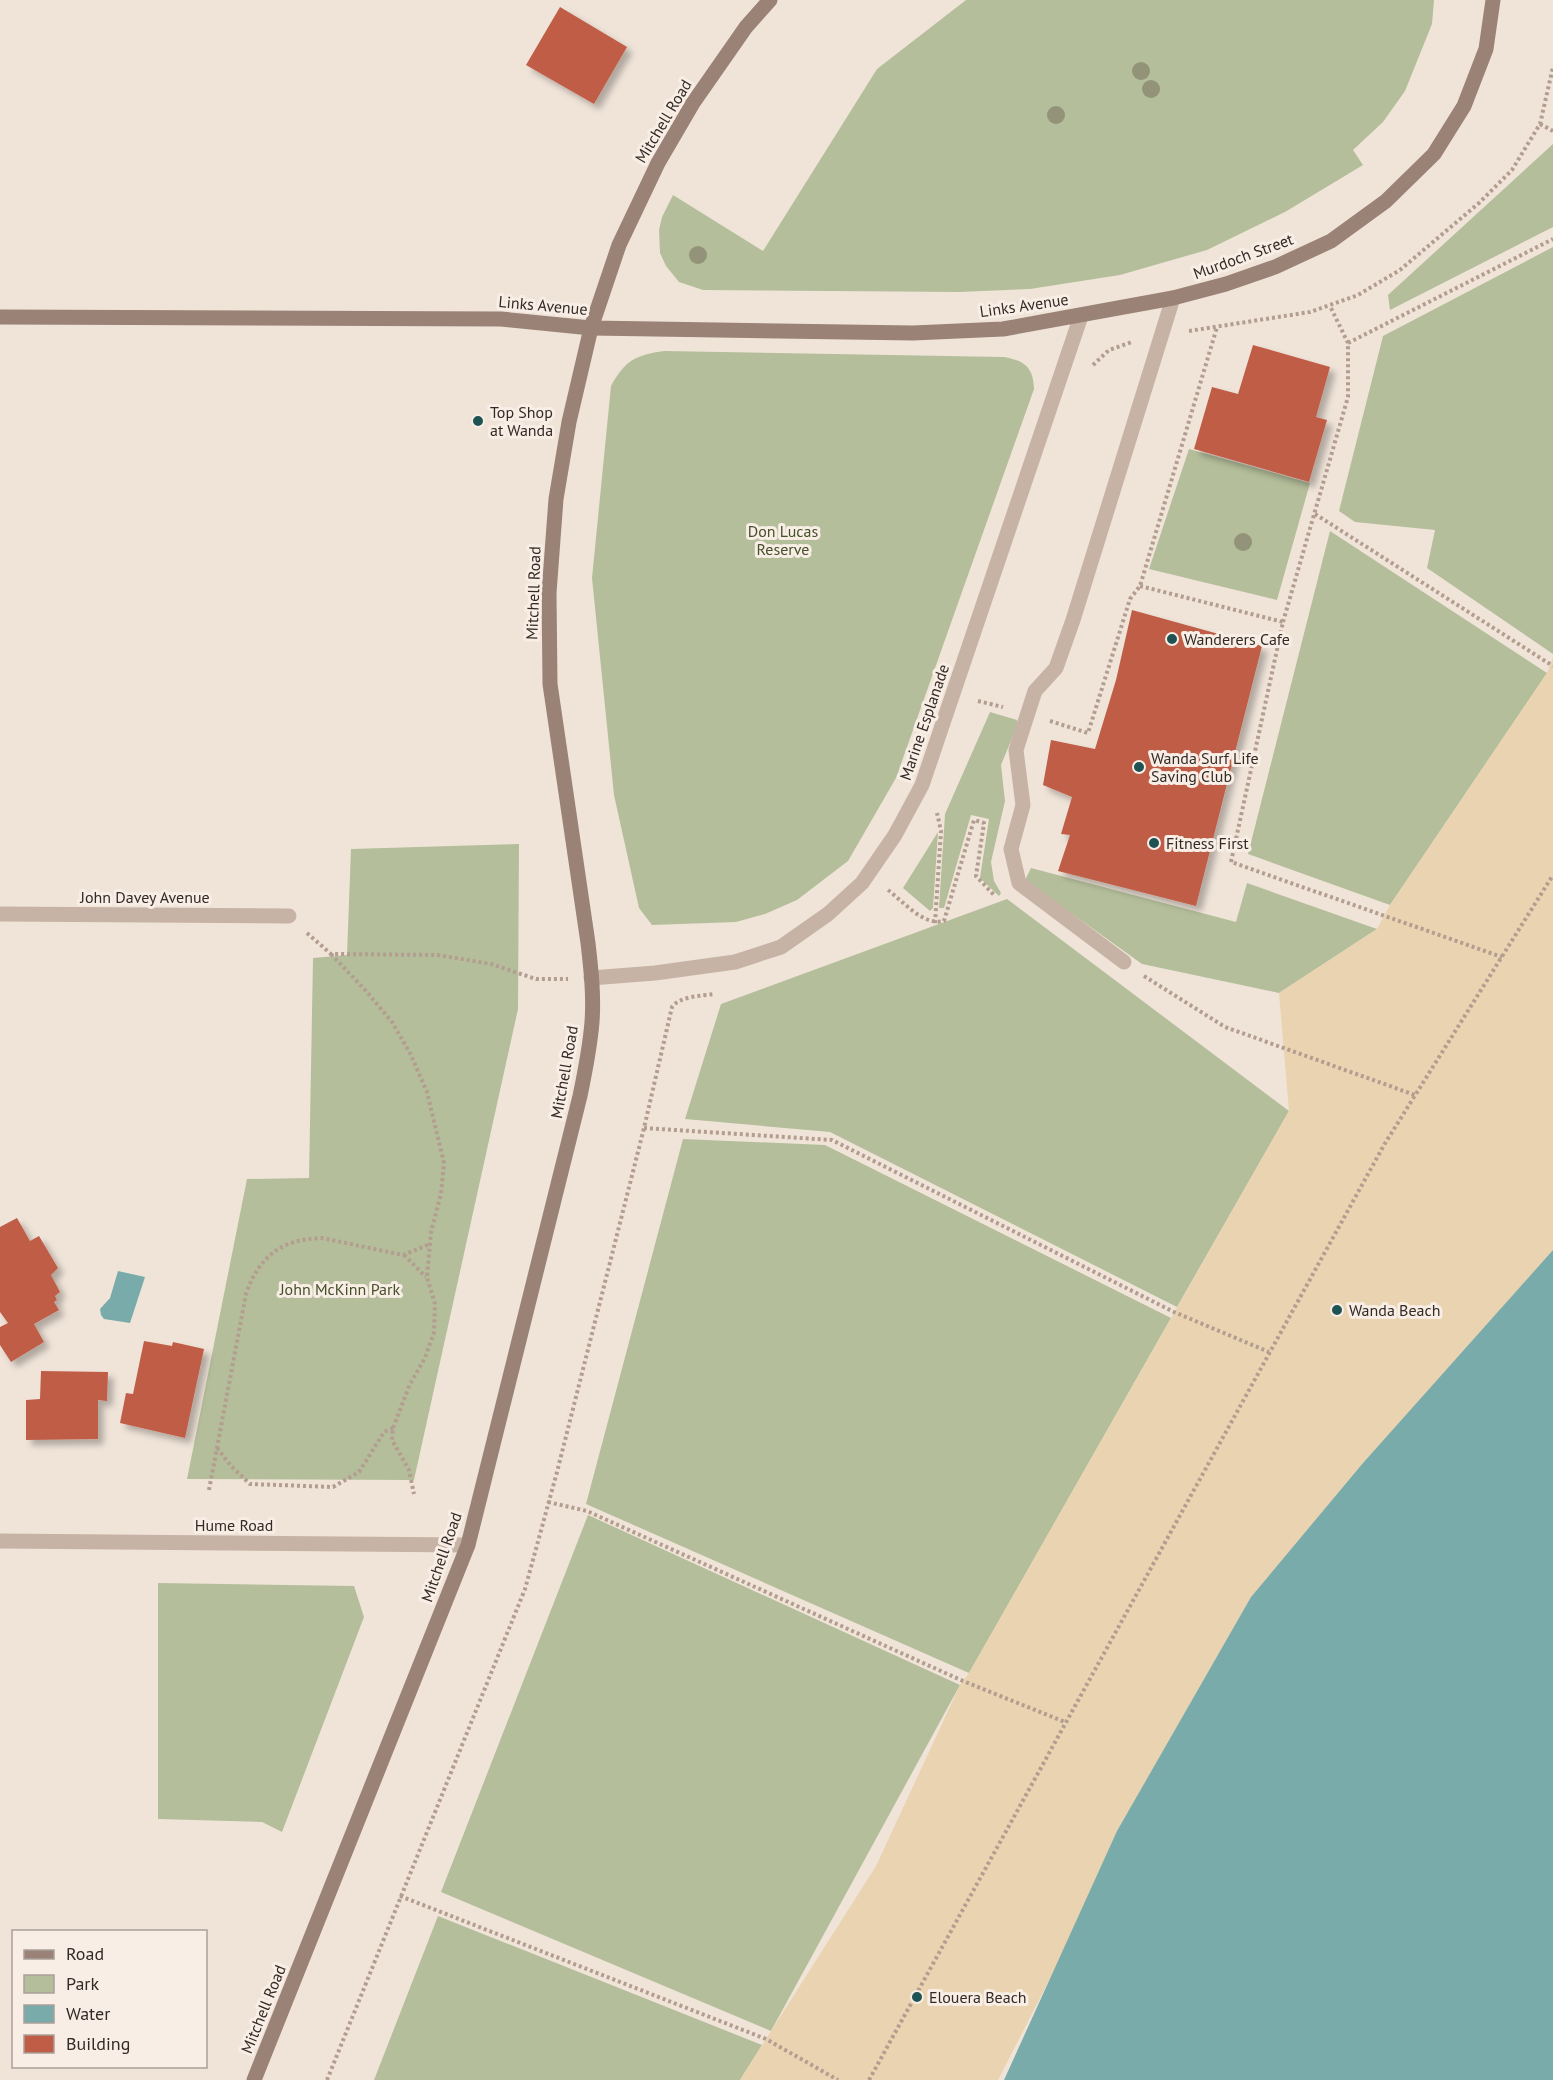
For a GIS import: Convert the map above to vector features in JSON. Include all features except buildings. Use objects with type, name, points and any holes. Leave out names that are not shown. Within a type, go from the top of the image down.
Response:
[{"type":"street","name":"Mitchell Road","points":[[254,2080],[468,1545],[588,1058],[592,1020],[591,978],[588,943],[550,684],[549,593],[556,499],[569,423],[591,328],[619,245],[658,163],[693,103],[746,27],[770,0]]},
{"type":"street","name":"Murdoch Street","points":[[1081,315],[1173,298],[1226,284],[1275,267],[1331,241],[1386,201],[1434,154],[1464,106],[1486,49],[1493,0]]},
{"type":"street","points":[[1124,962],[1019,883],[1011,849],[1023,805],[1016,750],[1035,691],[1056,668],[1063,649],[1173,298]]},
{"type":"street","name":"Links Avenue","points":[[0,317],[501,319],[591,328],[913,333],[1003,329],[1081,315]]},
{"type":"street","name":"Marine Esplanade","points":[[591,978],[655,973],[735,962],[781,947],[828,914],[861,883],[895,835],[922,785],[1081,315]]},
{"type":"street","name":"John Davey Avenue","points":[[0,914],[289,916]]},
{"type":"street","name":"Hume Road","points":[[0,1540],[468,1545]]},
{"type":"path","points":[[1540,124],[1553,131]]},
{"type":"path","points":[[1348,343],[1553,239]]},
{"type":"path","points":[[1330,306],[1348,343],[1348,397],[1283,622],[1231,862],[1502,957]]},
{"type":"path","points":[[1026,714],[1089,733],[1130,599],[1140,586],[1217,327]]},
{"type":"path","points":[[1315,514],[1551,664]]},
{"type":"path","points":[[1140,586],[1283,622]]},
{"type":"path","points":[[935,923],[941,831],[936,810]]},
{"type":"path","points":[[888,889],[924,919],[935,923],[944,921],[974,820],[984,824],[976,876],[1000,900],[1019,883]]},
{"type":"path","points":[[869,2080],[1384,1145],[1553,875]]},
{"type":"path","points":[[289,916],[331,954],[392,1022],[411,1055],[427,1092],[444,1163],[441,1194],[430,1244],[427,1277],[435,1304],[434,1332],[425,1358],[410,1384],[393,1428],[392,1440],[409,1470],[414,1494]]},
{"type":"path","points":[[331,954],[438,955],[491,964],[536,979],[591,978]]},
{"type":"path","points":[[1124,962],[1225,1027],[1415,1095]]},
{"type":"path","points":[[327,2080],[525,1589],[644,1128],[672,1007],[675,1003]]},
{"type":"path","points":[[644,1128],[832,1140],[1174,1312],[1269,1352]]},
{"type":"path","points":[[209,1490],[246,1294],[251,1279],[260,1264],[274,1251],[292,1242],[322,1238],[404,1255],[427,1277]]},
{"type":"path","points":[[404,1255],[430,1244]]},
{"type":"path","points":[[217,1447],[231,1466],[250,1484],[333,1487],[359,1472],[384,1432],[393,1428]]},
{"type":"path","points":[[548,1502],[587,1511],[963,1681],[1065,1722]]},
{"type":"path","points":[[400,1896],[766,2038],[838,2080]]},
{"type":"green space","points":[[966,0],[1434,0],[1432,24],[1405,91],[1383,122],[1353,150],[1363,165],[1285,212],[1207,250],[1120,275],[1030,289],[959,292],[703,290],[679,282],[666,266],[660,253],[659,230],[662,217],[673,195],[763,251],[877,69]]},
{"type":"green space","points":[[1553,144],[1553,227],[1390,310],[1388,295]]},
{"type":"green space","points":[[1553,247],[1553,654],[1427,568],[1435,530],[1355,522],[1339,511],[1383,336]]},
{"type":"green space","name":"Don Lucas Reserve","points":[[664,351],[1004,357],[1026,366],[1030,370],[1033,381],[1034,389],[896,778],[848,861],[797,900],[765,914],[736,922],[652,925],[639,908],[614,795],[592,578],[611,386],[621,370],[632,360],[646,354]]},
{"type":"green space","points":[[1189,449],[1310,483],[1277,600],[1149,569]]},
{"type":"green space","points":[[1330,531],[1547,673],[1390,905],[1248,854]]},
{"type":"green space","points":[[990,712],[1017,720],[1017,726],[1001,765],[1005,801],[991,862],[994,881],[1001,893],[999,896],[980,878],[989,819],[971,815],[944,908],[939,908],[945,814]]},
{"type":"green space","points":[[938,832],[933,908],[930,911],[903,888]]},
{"type":"green space","name":"John McKinn Park","points":[[519,844],[518,1009],[414,1480],[187,1479],[247,1179],[309,1178],[313,958],[347,955],[351,849]]},
{"type":"green space","points":[[1031,868],[1236,922],[1247,883],[1377,929],[1279,993],[1142,964],[1025,880]]},
{"type":"green space","points":[[1007,899],[1289,1111],[1177,1307],[830,1132],[685,1119],[721,1004]]},
{"type":"green space","points":[[683,1139],[825,1145],[1171,1318],[969,1673],[586,1504]]},
{"type":"green space","points":[[588,1515],[960,1685],[771,2031],[441,1892]]},
{"type":"green space","points":[[158,1583],[354,1586],[364,1617],[282,1832],[262,1822],[158,1819]]},
{"type":"green space","points":[[438,1916],[762,2045],[740,2080],[374,2080]]},
{"type":"sand","name":"Wanda Beach","points":[[1553,657],[1553,1250],[1363,1463],[1251,1597],[1117,1831],[1058,1963],[998,2080],[740,2080],[876,1866],[960,1685],[969,1673],[1289,1111],[1279,993],[1377,929],[1390,905],[1547,673]]},
{"type":"water","points":[[1553,1250],[1553,2080],[1004,2080],[1117,1831],[1251,1597],[1363,1463]]},
{"type":"water","points":[[118,1271],[145,1277],[130,1323],[104,1319],[101,1315],[100,1309],[110,1298]]},
{"type":"place","name":"Top Shop at Wanda","points":[[478,421]]},
{"type":"place","name":"Wanderers Cafe","points":[[1172,639]]},
{"type":"place","name":"Wanda Surf Life Saving Club","points":[[1139,767]]},
{"type":"place","name":"Fitness First","points":[[1154,843]]},
{"type":"place","name":"Wanda Beach","points":[[1337,1310]]},
{"type":"place","name":"Elouera Beach","points":[[917,1997]]}]
